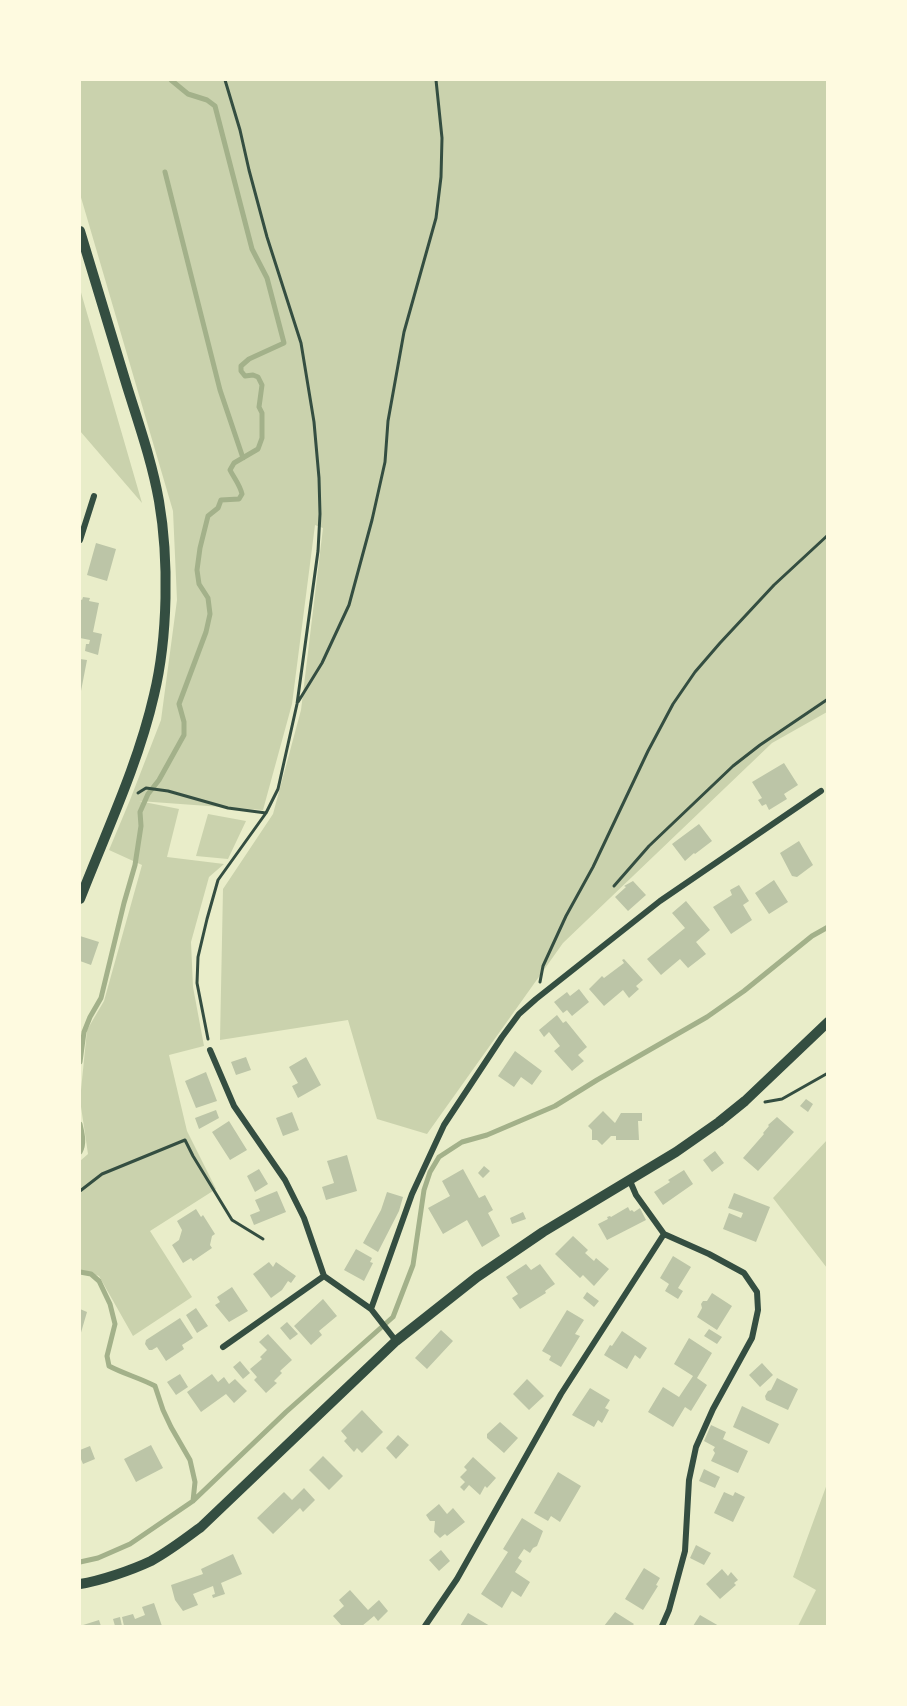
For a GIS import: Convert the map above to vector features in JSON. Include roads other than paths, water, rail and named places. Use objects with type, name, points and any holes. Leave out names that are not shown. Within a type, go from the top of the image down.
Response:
[{"type":"main road","points":[[80,231],[141,430],[159,500],[165,544],[165,595],[161,654],[154,695],[123,791],[80,899]]},
{"type":"main road","points":[[80,1584],[150,1562],[201,1527],[396,1341],[486,1271],[543,1232],[676,1152],[745,1101],[828,1022]]},
{"type":"street","points":[[80,540],[94,496]]},
{"type":"street","points":[[371,1310],[412,1194],[444,1125],[519,1014],[660,901],[821,791]]},
{"type":"street","points":[[210,1050],[234,1106],[285,1180],[304,1218],[324,1276],[371,1310],[396,1341]]},
{"type":"street","points":[[630,1181],[636,1195],[664,1234],[744,1273],[757,1292],[758,1310],[752,1338],[713,1409],[696,1447],[689,1480],[685,1551],[669,1610],[662,1626]]},
{"type":"street","points":[[425,1626],[457,1579],[561,1394],[664,1234]]},
{"type":"street","points":[[223,1347],[324,1276]]},
{"type":"waterway","points":[[80,1062],[84,1032],[101,998],[135,865],[141,826],[140,812],[148,794],[159,780],[184,735],[184,722],[179,704],[206,632],[210,614],[208,598],[199,584],[197,570],[208,516],[218,508],[221,500],[239,499],[242,494],[230,470],[234,463],[258,449],[262,438],[262,413],[259,407],[262,385],[258,377],[245,376],[241,371],[241,366],[249,359],[284,343],[267,278],[252,249],[215,106],[207,100],[188,94],[171,80]]},
{"type":"waterway","points":[[165,172],[220,390],[243,458]]},
{"type":"waterway","points":[[80,1562],[98,1558],[130,1544],[193,1501],[286,1412],[393,1317],[413,1265],[424,1190],[430,1172],[439,1157],[462,1142],[487,1135],[555,1106],[707,1017],[744,991],[812,936],[828,927]]},
{"type":"waterway","points":[[80,1124],[83,1142],[80,1152]]},
{"type":"waterway","points":[[80,1272],[91,1274],[99,1281],[110,1304],[115,1324],[107,1356],[109,1366],[155,1386],[171,1427],[190,1460],[195,1482],[193,1501]]}]
